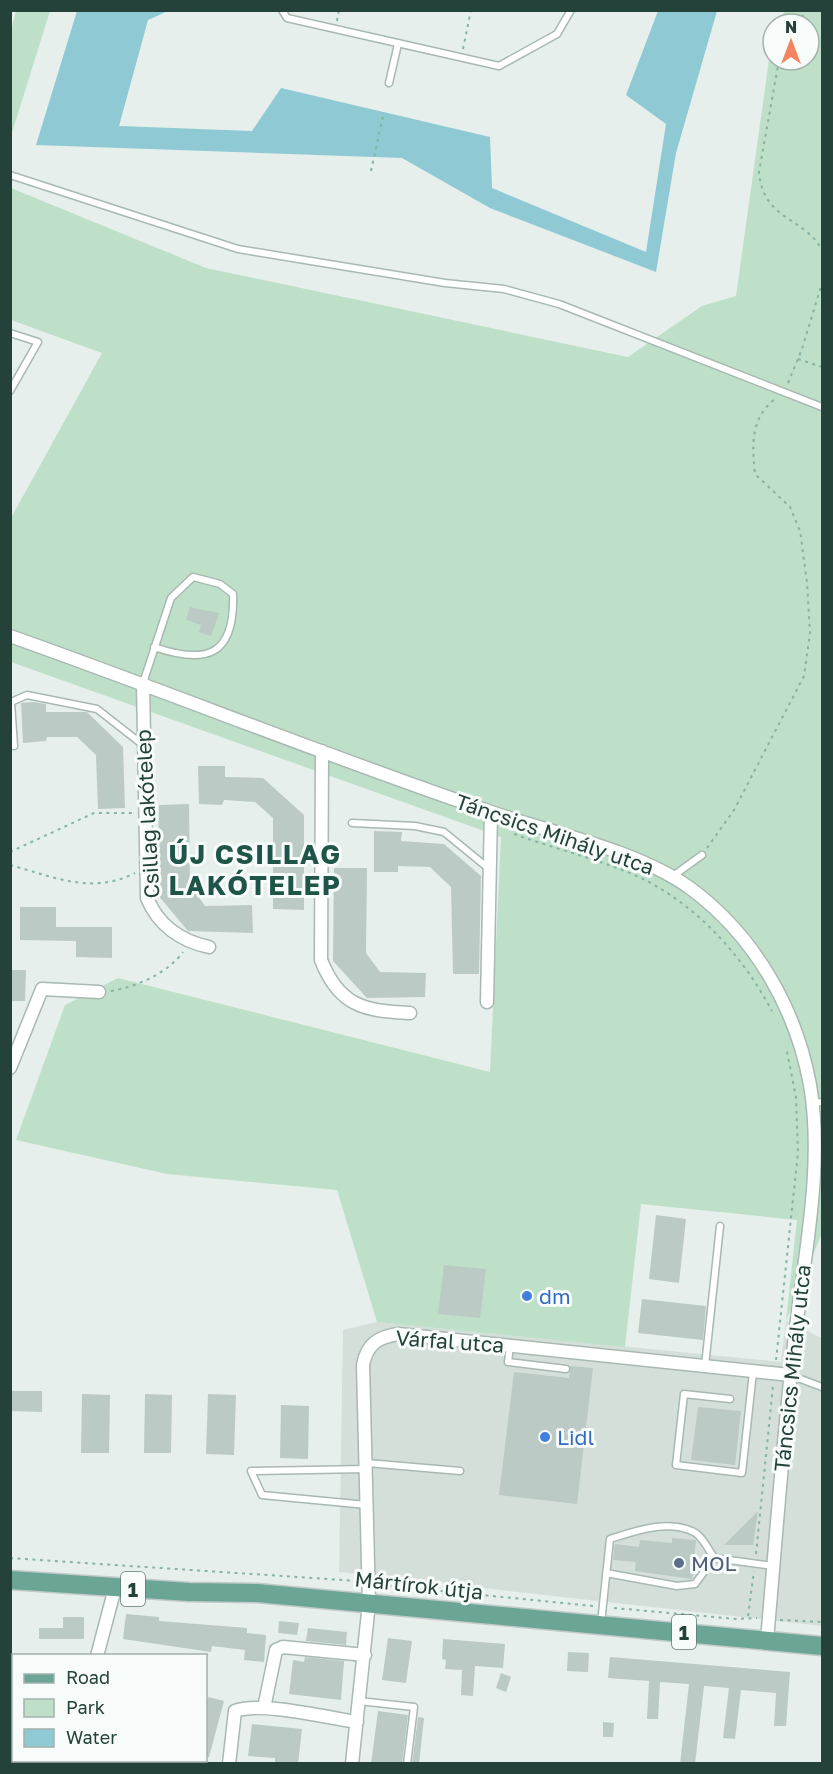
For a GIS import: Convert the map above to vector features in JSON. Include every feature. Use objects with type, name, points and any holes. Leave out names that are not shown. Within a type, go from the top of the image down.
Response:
[{"type":"main road","name":"Mártírok útja","points":[[10,1580],[115,1588],[257,1593],[369,1603],[602,1616],[822,1646]]},
{"type":"street","name":"Táncsics Mihály utca","points":[[10,636],[491,812],[642,862],[673,877],[692,890],[728,922],[772,980],[796,1030],[817,1102],[812,1184],[790,1375],[767,1640]]},
{"type":"street","name":"Csillag lakótelep","points":[[142,683],[147,898],[151,909],[167,927],[190,943],[209,947]]},
{"type":"street","points":[[322,751],[321,960],[334,988],[356,1005],[380,1012],[410,1013]]},
{"type":"street","points":[[487,1002],[491,812]]},
{"type":"street","points":[[10,1068],[42,989],[99,992]]},
{"type":"street","name":"Várfal utca","points":[[352,1764],[369,1603],[363,1365],[365,1354],[375,1340],[398,1334],[790,1375]]},
{"type":"street","points":[[98,1654],[115,1588]]},
{"type":"street","points":[[264,1708],[276,1650],[283,1647],[365,1655]]},
{"type":"street","points":[[229,1764],[235,1711],[242,1708],[264,1708],[357,1722]]},
{"type":"lane","points":[[282,10],[286,18],[499,66],[557,34],[571,10]]},
{"type":"lane","points":[[389,83],[398,44]]},
{"type":"lane","points":[[10,174],[238,249],[445,282],[504,289],[559,304],[822,406]]},
{"type":"lane","points":[[10,333],[38,342],[10,391]]},
{"type":"lane","points":[[142,683],[154,647],[171,598],[193,577],[220,584],[233,594],[233,612],[229,631],[213,653],[201,657],[183,657],[154,647]]},
{"type":"lane","points":[[14,746],[11,702],[27,695],[96,709],[143,746]]},
{"type":"lane","points":[[352,823],[415,826],[444,832],[489,868]]},
{"type":"lane","points":[[673,877],[702,855]]},
{"type":"lane","points":[[705,1366],[720,1226]]},
{"type":"lane","points":[[510,1345],[508,1362],[566,1369]]},
{"type":"lane","points":[[730,1399],[684,1394],[676,1466],[742,1473],[753,1371]]},
{"type":"lane","points":[[790,1375],[822,1387]]},
{"type":"lane","points":[[368,1505],[262,1495],[251,1471],[367,1466],[460,1472]]},
{"type":"lane","points":[[602,1616],[610,1539],[642,1528],[673,1526],[695,1532],[714,1558],[773,1566]]},
{"type":"lane","points":[[606,1573],[677,1586],[695,1584],[714,1558]]},
{"type":"lane","points":[[359,1701],[414,1707],[407,1764]]},
{"type":"path","points":[[462,58],[471,10]]},
{"type":"path","points":[[777,72],[759,172],[760,184],[763,195],[796,226],[816,238],[822,250]]},
{"type":"path","points":[[371,171],[383,116]]},
{"type":"path","points":[[702,855],[734,810],[804,676],[810,633],[807,582],[800,531],[790,507],[755,474],[752,440],[757,422],[765,407],[784,392],[798,359],[822,283]]},
{"type":"path","points":[[798,359],[822,367]]},
{"type":"path","points":[[10,852],[94,813],[144,813]]},
{"type":"path","points":[[490,825],[629,874],[691,910],[730,949],[748,971],[774,1015]]},
{"type":"path","points":[[10,865],[80,884],[97,885],[124,879],[146,868]]},
{"type":"path","points":[[99,992],[115,990],[162,972],[176,962],[190,943]]},
{"type":"path","points":[[748,1616],[798,1152],[796,1097],[784,1042]]},
{"type":"path","points":[[10,1558],[351,1581]]},
{"type":"path","points":[[392,1586],[602,1616],[736,1619],[748,1616],[769,1620],[822,1622]]},
{"type":"shaded area","points":[[786,1321],[822,1338],[822,1626],[339,1572],[343,1330],[377,1322],[781,1362]]},
{"type":"green space","points":[[16,11],[50,11],[11,136],[11,31]]},
{"type":"green space","points":[[822,11],[822,1233],[786,1321],[797,1220],[641,1204],[625,1347],[377,1322],[337,1190],[167,1174],[16,1140],[65,1005],[118,978],[490,1072],[501,837],[11,662],[11,518],[102,353],[11,320],[11,188],[206,268],[628,357],[702,306],[736,296],[767,72],[821,72],[821,12],[784,12]]},
{"type":"water","points":[[77,11],[168,11],[148,20],[119,126],[252,131],[281,88],[490,137],[492,188],[646,252],[666,124],[626,95],[658,11],[717,11],[676,153],[656,272],[490,208],[402,158],[36,145]]},
{"type":"building","points":[[190,607],[219,613],[211,636],[199,632],[201,625],[186,620]]},
{"type":"building","points":[[21,703],[46,704],[46,712],[87,712],[123,747],[125,808],[98,809],[96,755],[77,737],[47,737],[46,741],[23,743]]},
{"type":"building","points":[[198,766],[225,766],[225,777],[263,778],[304,815],[304,910],[273,909],[273,818],[255,802],[224,800],[222,805],[199,804]]},
{"type":"building","points":[[189,804],[190,885],[205,906],[252,905],[253,933],[188,931],[157,894],[159,805]]},
{"type":"building","points":[[374,831],[402,832],[401,841],[444,844],[481,876],[479,974],[453,974],[451,887],[430,867],[398,866],[398,872],[374,872]]},
{"type":"building","points":[[334,868],[367,868],[366,953],[380,972],[426,973],[425,997],[367,998],[333,961]]},
{"type":"building","points":[[20,907],[56,907],[56,927],[112,927],[112,958],[76,957],[76,941],[20,940]]},
{"type":"building","points":[[10,970],[26,970],[25,1001],[10,1001]]},
{"type":"building","points":[[656,1215],[686,1219],[679,1283],[649,1279]]},
{"type":"building","points":[[444,1265],[486,1269],[480,1318],[438,1314]]},
{"type":"building","points":[[642,1299],[706,1306],[703,1340],[638,1333]]},
{"type":"building","name":"Lidl","points":[[570,1366],[593,1368],[577,1504],[499,1495],[514,1372],[569,1378]]},
{"type":"building","points":[[10,1391],[42,1391],[42,1412],[10,1411]]},
{"type":"building","points":[[82,1394],[110,1395],[109,1453],[81,1453]]},
{"type":"building","points":[[145,1394],[172,1395],[171,1453],[144,1453]]},
{"type":"building","points":[[208,1394],[236,1395],[234,1455],[206,1454]]},
{"type":"building","points":[[281,1405],[309,1406],[308,1459],[280,1458]]},
{"type":"building","points":[[698,1407],[741,1411],[735,1465],[691,1460]]},
{"type":"building","points":[[758,1511],[753,1545],[724,1545]]},
{"type":"building","points":[[672,1538],[696,1540],[692,1579],[635,1571],[636,1562],[613,1560],[615,1544],[639,1547],[640,1540],[672,1543]]},
{"type":"building","points":[[126,1614],[159,1617],[159,1621],[247,1628],[247,1633],[266,1635],[264,1662],[244,1660],[245,1650],[212,1646],[211,1652],[123,1639]]},
{"type":"building","points":[[63,1617],[84,1617],[84,1639],[39,1639],[39,1628],[63,1628]]},
{"type":"building","points":[[279,1621],[299,1623],[297,1635],[278,1633]]},
{"type":"building","points":[[308,1628],[347,1632],[346,1645],[306,1641]]},
{"type":"building","points":[[388,1638],[412,1641],[406,1683],[382,1680]]},
{"type":"building","points":[[443,1639],[505,1644],[503,1668],[475,1666],[473,1696],[461,1695],[462,1670],[445,1669],[446,1660],[442,1659]]},
{"type":"building","points":[[568,1652],[589,1653],[588,1672],[567,1671]]},
{"type":"building","points":[[305,1657],[344,1661],[341,1700],[289,1694],[293,1660],[304,1662]]},
{"type":"building","points":[[610,1657],[790,1672],[786,1726],[774,1726],[776,1693],[741,1690],[735,1739],[723,1738],[729,1688],[704,1686],[695,1764],[680,1764],[689,1684],[660,1682],[658,1719],[647,1719],[649,1681],[608,1678]]},
{"type":"building","points":[[501,1673],[511,1677],[506,1692],[496,1688]]},
{"type":"building","points":[[208,1697],[224,1701],[209,1757],[207,1757]]},
{"type":"building","points":[[378,1711],[408,1715],[402,1764],[371,1764]]},
{"type":"building","points":[[418,1717],[424,1718],[419,1764],[412,1764]]},
{"type":"building","points":[[603,1722],[614,1723],[613,1737],[603,1737]]},
{"type":"building","points":[[252,1724],[302,1729],[298,1764],[275,1764],[275,1758],[248,1756]]},
{"type":"place","name":"dm","points":[[527,1296]]},
{"type":"place","name":"Lidl","points":[[545,1437]]},
{"type":"place","name":"MOL","points":[[679,1563]]},
{"type":"district","name":"ÚJ CSILLAG LAKÓTELEP","points":[[255,870]]}]
